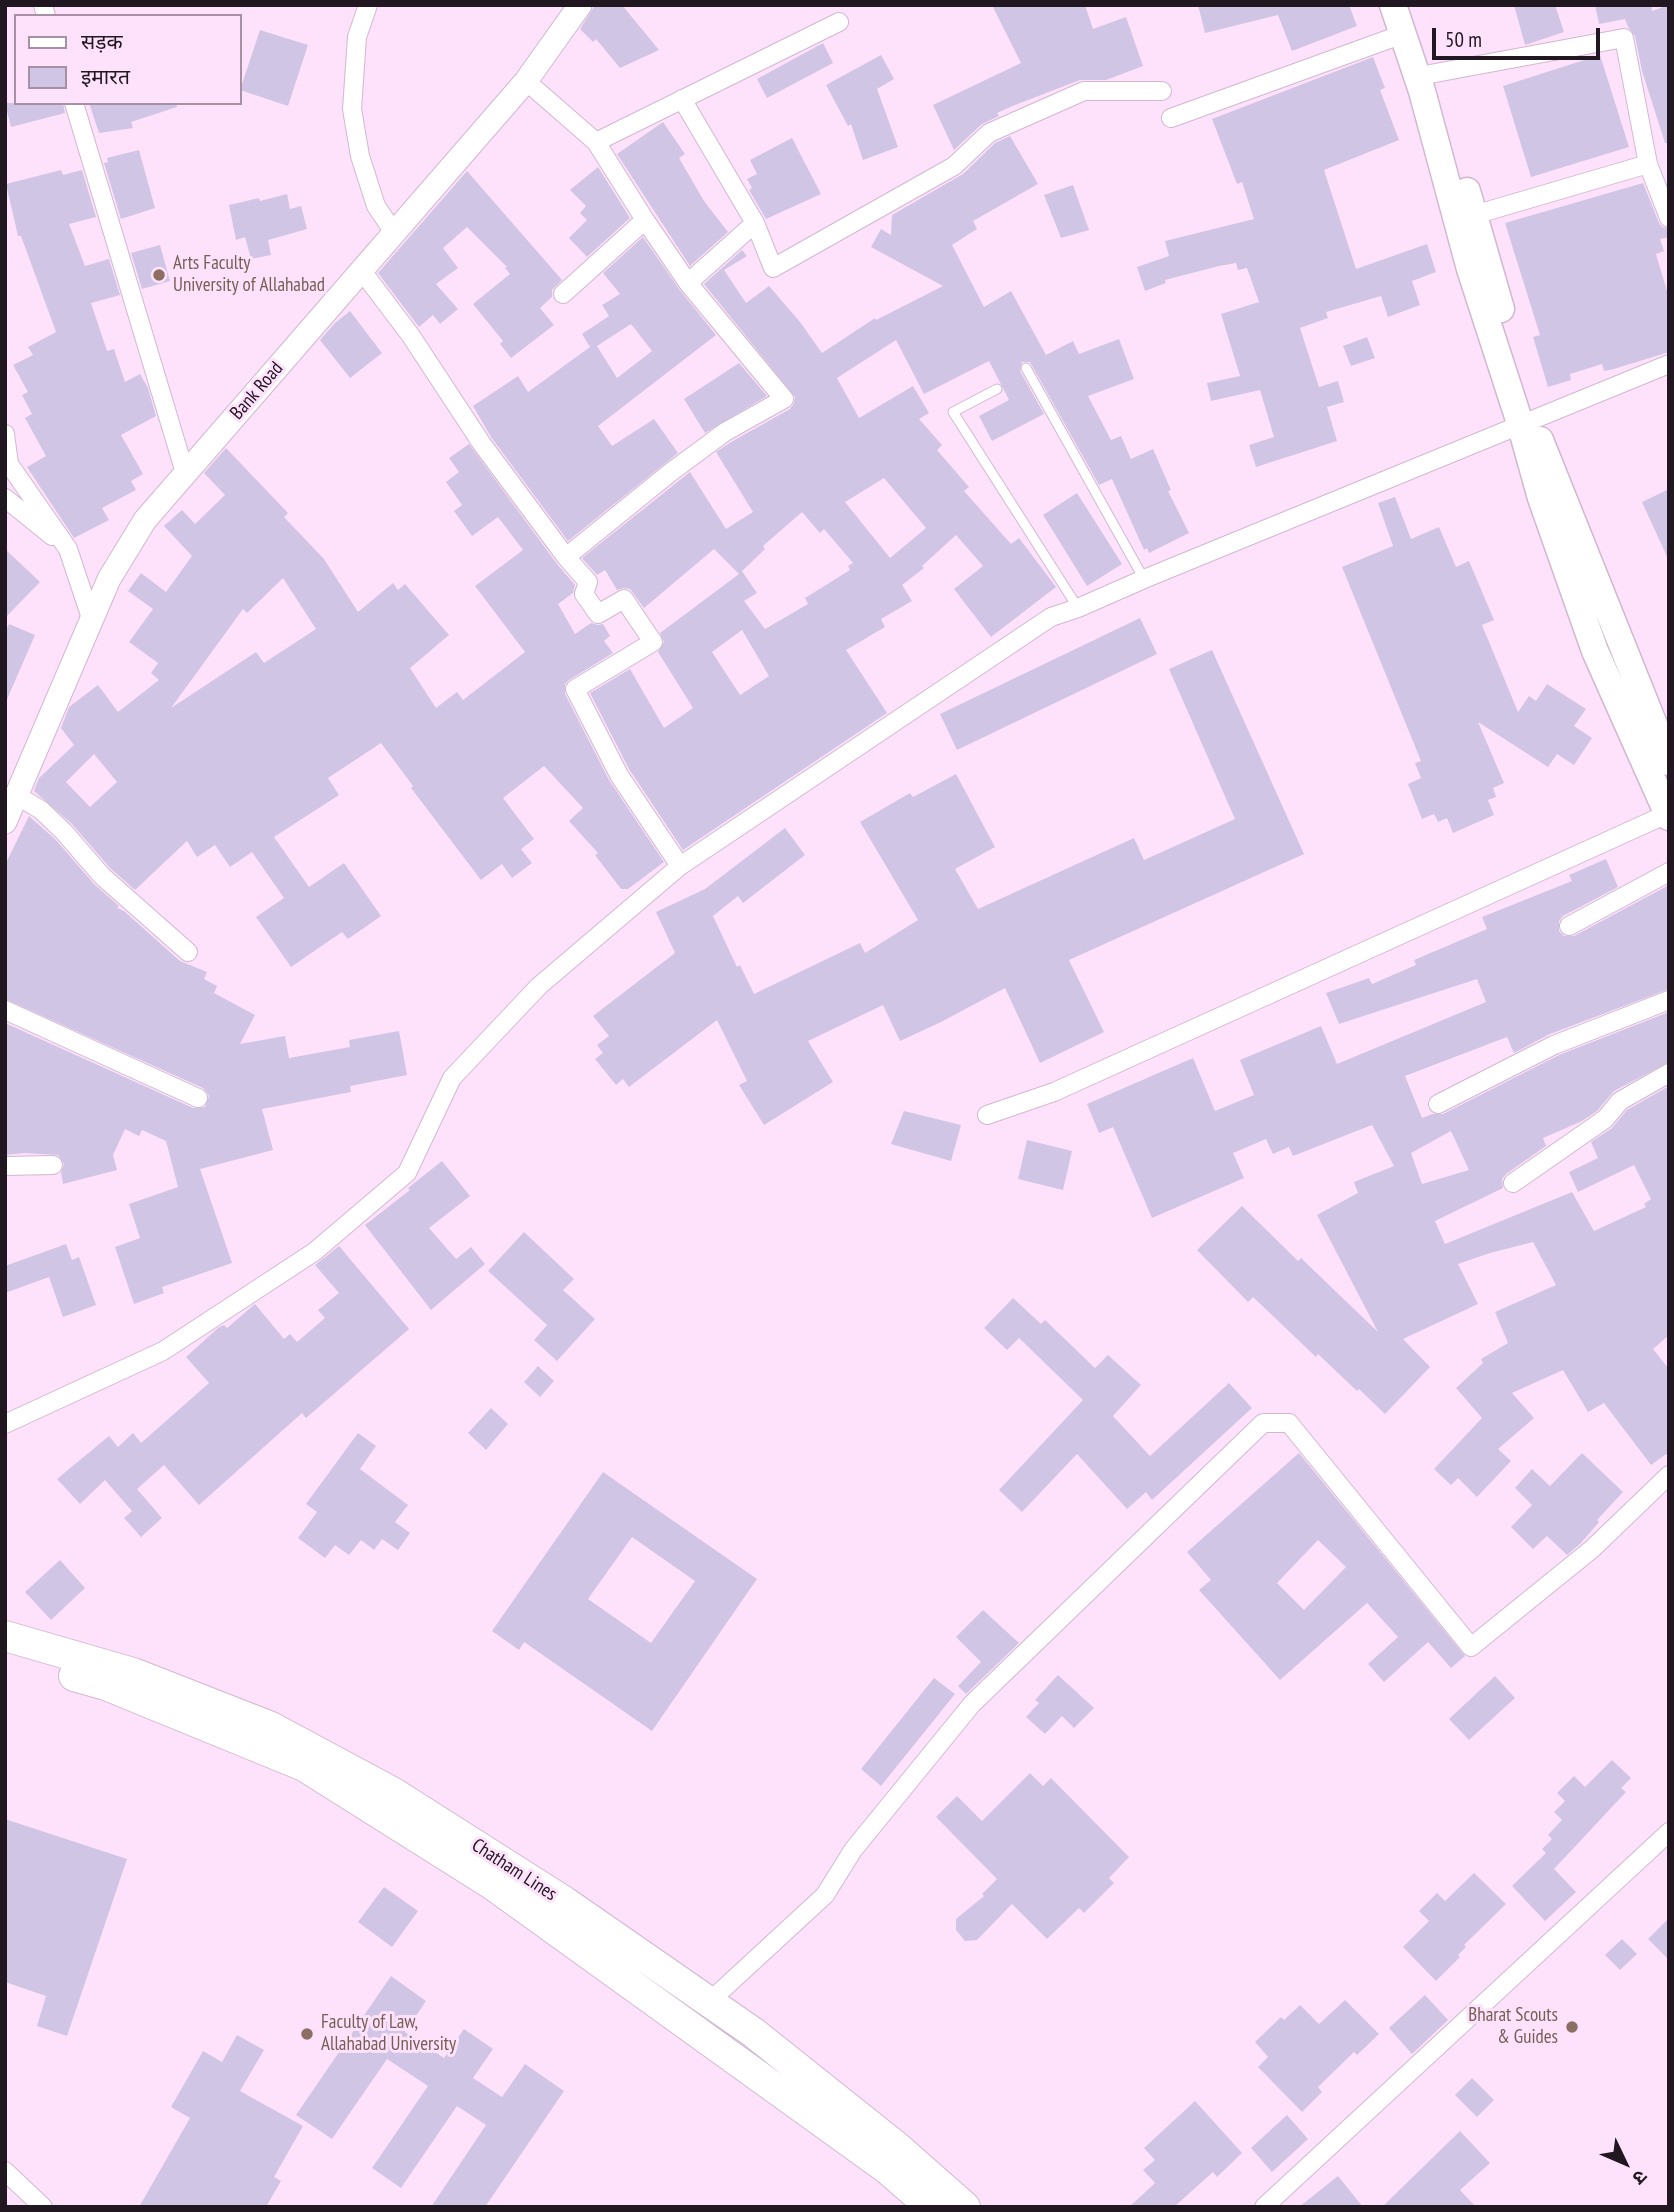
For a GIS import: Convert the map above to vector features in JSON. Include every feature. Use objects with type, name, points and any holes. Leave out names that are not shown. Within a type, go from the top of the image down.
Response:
[{"type":"highway","name":"Chatham Lines","points":[[5,1636],[133,1672],[271,1727],[392,1791],[565,1902],[754,2033],[855,2113],[965,2207]]},
{"type":"highway","name":"Chatham Lines","points":[[5,1656],[106,1685],[304,1766],[493,1885],[886,2168],[931,2207]]},
{"type":"main road","points":[[1394,5],[1422,91],[1470,269],[1526,421],[1669,762]]},
{"type":"main road","points":[[1411,5],[1474,215],[1526,421],[1541,498],[1595,651],[1668,816]]},
{"type":"street","points":[[368,5],[357,37],[352,109],[360,156],[376,206],[395,234]]},
{"type":"street","name":"Bank Road","points":[[5,822],[109,579],[145,520],[526,81],[580,5]]},
{"type":"street","points":[[596,142],[839,22]]},
{"type":"street","points":[[1171,118],[1403,34]]},
{"type":"street","points":[[1430,74],[1624,38],[1648,164],[1669,218]]},
{"type":"street","points":[[526,81],[596,142],[688,283],[784,399],[725,432],[566,556]]},
{"type":"street","points":[[682,99],[755,223],[773,268],[954,166],[989,133],[1084,91],[1161,91]]},
{"type":"street","points":[[75,105],[186,474]]},
{"type":"street","points":[[1474,215],[1648,164]]},
{"type":"street","points":[[563,294],[645,220]]},
{"type":"street","points":[[688,283],[755,223]]},
{"type":"street","points":[[362,271],[411,335],[482,444],[588,582],[584,594],[598,614],[624,599],[653,642],[575,689],[619,775],[680,866]]},
{"type":"street","points":[[5,1424],[163,1351],[314,1252],[407,1172],[452,1078],[531,995],[680,866],[1051,617],[1669,364]]},
{"type":"street","points":[[5,434],[9,464],[68,549],[92,621]]},
{"type":"street","points":[[5,498],[68,549]]},
{"type":"street","points":[[15,799],[26,801],[41,810],[102,876],[188,952]]},
{"type":"street","points":[[987,1115],[1054,1092],[1668,816]]},
{"type":"street","points":[[1569,926],[1669,872]]},
{"type":"street","points":[[1438,1104],[1554,1045],[1669,1000]]},
{"type":"street","points":[[5,1010],[198,1098]]},
{"type":"street","points":[[1513,1184],[1605,1119],[1620,1101],[1669,1073]]},
{"type":"street","points":[[5,1166],[53,1165]]},
{"type":"street","points":[[709,2002],[825,1895],[853,1850],[972,1704],[1262,1423],[1289,1423],[1471,1647],[1592,1549],[1669,1475]]},
{"type":"street","points":[[1264,2207],[1669,1832]]},
{"type":"street","points":[[5,2171],[43,2207]]},
{"type":"lane","points":[[1026,368],[1144,579]]},
{"type":"lane","points":[[997,388],[953,412],[1078,608]]},
{"type":"building","points":[[595,5],[622,5],[659,50],[620,68],[596,39],[593,42],[580,29]]},
{"type":"building","points":[[992,5],[1085,5],[1093,29],[1126,17],[1143,66],[1106,80],[1080,80],[997,113],[999,116],[982,124],[954,150],[933,105],[1021,63]]},
{"type":"building","points":[[1198,5],[1349,5],[1357,26],[1292,51],[1278,15],[1205,33]]},
{"type":"building","points":[[1514,5],[1555,5],[1564,32],[1525,45]]},
{"type":"building","points":[[1595,5],[1651,5],[1652,11],[1669,5],[1669,143],[1665,143],[1642,71],[1635,36],[1625,19],[1630,18],[1599,24]]},
{"type":"building","points":[[260,30],[308,45],[288,106],[242,91]]},
{"type":"building","points":[[823,43],[833,63],[767,98],[757,79]]},
{"type":"building","points":[[881,55],[894,79],[877,89],[898,147],[863,160],[851,124],[848,126],[826,85]]},
{"type":"building","points":[[1600,55],[1629,147],[1531,177],[1503,86]]},
{"type":"building","points":[[1373,57],[1385,88],[1380,90],[1399,140],[1324,170],[1356,269],[1427,244],[1436,272],[1412,281],[1420,305],[1388,317],[1381,296],[1326,312],[1328,318],[1300,328],[1319,387],[1338,381],[1344,402],[1327,407],[1337,441],[1256,467],[1249,445],[1274,437],[1260,390],[1211,401],[1207,383],[1240,376],[1221,314],[1259,302],[1247,268],[1238,270],[1236,263],[1219,266],[1165,280],[1166,283],[1145,291],[1137,267],[1169,256],[1165,241],[1254,219],[1242,182],[1237,184],[1212,119]]},
{"type":"building","points":[[5,103],[63,105],[65,113],[11,127]]},
{"type":"building","points":[[90,105],[176,105],[131,122],[133,128],[99,133]]},
{"type":"building","points":[[663,122],[685,154],[679,158],[704,201],[728,232],[690,266],[617,154]]},
{"type":"building","points":[[1010,136],[1038,184],[973,221],[977,229],[952,245],[984,307],[1011,291],[1046,355],[1073,341],[1079,354],[1119,339],[1134,379],[1088,396],[1111,440],[1121,436],[1131,459],[1153,449],[1171,490],[1168,491],[1189,533],[1149,553],[1147,548],[1144,550],[1112,479],[1099,485],[1030,362],[1022,362],[1020,371],[1044,414],[992,441],[979,416],[1009,400],[989,361],[924,394],[896,340],[837,378],[859,418],[913,386],[929,413],[919,419],[942,445],[937,450],[969,487],[964,491],[1011,544],[1019,538],[1056,587],[991,637],[954,589],[983,566],[956,535],[922,566],[924,568],[902,585],[912,601],[881,619],[885,627],[846,650],[887,713],[683,850],[629,769],[590,693],[630,669],[664,728],[693,708],[658,652],[664,642],[660,633],[739,574],[714,549],[644,608],[630,589],[617,590],[605,570],[597,575],[582,558],[690,472],[726,529],[753,512],[716,452],[790,409],[795,397],[704,284],[742,250],[747,256],[724,270],[746,303],[769,286],[822,353],[875,318],[876,320],[943,286],[871,247],[881,229],[891,235],[892,215],[963,174],[995,143]],"holes":[[[884,478],[926,528],[890,558],[845,502]],[[802,512],[820,533],[824,529],[853,563],[848,566],[850,570],[805,598],[808,604],[765,629],[744,601],[757,593],[742,571],[765,549],[763,546]],[[742,630],[769,676],[740,695],[712,652]]]},
{"type":"building","points":[[792,138],[821,194],[766,219],[749,190],[752,188],[747,179],[757,174],[750,160]]},
{"type":"building","points":[[139,150],[155,208],[121,219],[104,163],[108,162],[107,158]]},
{"type":"building","points":[[598,167],[630,218],[587,257],[569,238],[587,220],[580,213],[586,206],[570,190]]},
{"type":"building","points":[[61,170],[63,175],[82,170],[96,217],[69,224],[85,266],[109,259],[120,295],[91,303],[107,351],[114,349],[125,382],[140,374],[148,388],[156,416],[121,435],[143,474],[131,481],[136,490],[102,508],[109,520],[74,538],[27,467],[46,456],[25,418],[32,414],[22,395],[28,392],[13,365],[33,355],[28,347],[56,332],[21,236],[18,236],[6,184]]},
{"type":"building","points":[[467,171],[562,280],[552,290],[552,297],[540,308],[554,325],[511,358],[500,344],[503,341],[473,304],[510,274],[505,268],[507,267],[467,227],[443,248],[458,268],[436,284],[458,309],[440,324],[433,315],[419,327],[378,273]]},
{"type":"building","points":[[1643,183],[1659,223],[1669,229],[1669,237],[1660,239],[1664,251],[1656,254],[1669,298],[1669,352],[1604,371],[1602,364],[1570,374],[1571,380],[1548,387],[1533,337],[1540,335],[1505,223]]},
{"type":"building","points":[[1073,185],[1089,230],[1061,238],[1044,195]]},
{"type":"building","points":[[287,194],[290,209],[301,206],[307,229],[268,240],[271,255],[251,259],[245,237],[236,240],[229,205]]},
{"type":"building","points":[[643,237],[679,289],[716,335],[598,426],[612,446],[654,419],[678,453],[568,541],[491,437],[473,406],[518,376],[528,392],[590,347],[582,334],[609,316],[602,305],[620,294],[603,273]],"holes":[[[631,324],[652,351],[617,378],[597,346]]]},
{"type":"building","points":[[160,245],[170,281],[142,289],[131,253]]},
{"type":"building","points":[[350,311],[382,353],[350,378],[320,340]]},
{"type":"building","points":[[1367,337],[1375,358],[1351,366],[1343,346]]},
{"type":"building","points":[[739,363],[767,396],[705,433],[684,399]]},
{"type":"building","points":[[469,444],[575,585],[573,593],[558,604],[575,634],[591,623],[603,624],[610,636],[604,641],[613,653],[569,680],[565,684],[565,694],[609,780],[664,862],[628,889],[621,889],[595,855],[598,853],[569,821],[583,808],[544,766],[503,798],[534,839],[521,849],[532,863],[512,878],[502,864],[481,880],[411,788],[413,786],[381,743],[328,778],[339,795],[274,837],[309,887],[344,863],[381,916],[348,939],[342,932],[291,967],[256,917],[284,898],[252,852],[230,867],[215,845],[197,857],[187,841],[135,890],[110,868],[72,824],[34,791],[39,778],[74,745],[61,728],[69,707],[98,685],[118,712],[159,680],[151,673],[158,663],[129,642],[153,609],[128,591],[141,573],[166,592],[192,556],[164,526],[182,510],[195,524],[225,495],[204,473],[226,448],[288,513],[284,517],[324,559],[358,612],[393,583],[398,590],[405,584],[449,635],[410,668],[436,708],[457,692],[463,700],[525,652],[475,586],[523,550],[498,517],[472,536],[454,511],[462,505],[446,482],[459,472],[449,458]],"holes":[[[283,578],[316,629],[264,663],[256,652],[171,708],[243,609],[247,613]],[[94,754],[117,782],[90,807],[66,782]]]},
{"type":"building","points":[[1669,489],[1669,561],[1642,502]]},
{"type":"building","points":[[1077,493],[1122,564],[1087,586],[1043,515]]},
{"type":"building","points":[[1395,497],[1411,539],[1439,527],[1456,567],[1469,561],[1494,620],[1482,625],[1518,712],[1529,696],[1536,701],[1547,684],[1586,709],[1574,726],[1592,738],[1574,765],[1557,754],[1548,767],[1478,722],[1504,783],[1493,788],[1496,797],[1488,800],[1494,815],[1453,833],[1447,818],[1438,822],[1434,814],[1422,819],[1408,784],[1421,778],[1415,763],[1421,761],[1342,567],[1393,546],[1378,503]]},
{"type":"building","points":[[5,549],[40,582],[5,618]]},
{"type":"building","points":[[1140,618],[1157,654],[957,750],[940,714]]},
{"type":"building","points":[[9,624],[35,635],[5,704],[5,633]]},
{"type":"building","points":[[1212,650],[1304,854],[1069,960],[1104,1032],[1040,1063],[1005,988],[900,1041],[883,1005],[808,1041],[833,1082],[764,1125],[739,1085],[747,1081],[717,1020],[629,1087],[623,1079],[616,1085],[595,1059],[603,1053],[597,1045],[609,1036],[593,1016],[675,953],[656,912],[705,889],[785,828],[805,855],[743,903],[738,896],[713,916],[737,967],[740,965],[754,994],[860,943],[865,953],[918,920],[860,822],[910,793],[913,797],[956,774],[995,847],[955,869],[978,909],[1134,838],[1144,860],[1235,819],[1169,669]]},
{"type":"building","points":[[29,816],[56,840],[94,884],[119,906],[117,908],[124,911],[180,961],[207,972],[204,979],[217,986],[214,993],[255,1015],[240,1044],[285,1036],[289,1058],[350,1047],[349,1040],[399,1031],[407,1075],[350,1086],[351,1092],[262,1109],[273,1150],[200,1169],[232,1263],[162,1287],[164,1293],[134,1304],[115,1247],[140,1238],[129,1204],[178,1187],[166,1141],[142,1130],[139,1136],[125,1129],[113,1155],[117,1170],[63,1184],[61,1173],[64,1164],[58,1155],[5,1155],[5,1023],[193,1108],[205,1107],[209,1096],[203,1088],[5,999],[5,865]]},
{"type":"building","points":[[1606,859],[1618,887],[1563,916],[1559,921],[1559,931],[1564,936],[1574,936],[1669,885],[1669,989],[1550,1034],[1514,1053],[1507,1037],[1405,1076],[1422,1118],[1443,1114],[1559,1055],[1669,1012],[1669,1062],[1614,1091],[1597,1111],[1582,1121],[1543,1138],[1546,1146],[1506,1174],[1502,1179],[1503,1188],[1435,1221],[1445,1244],[1572,1192],[1594,1231],[1646,1207],[1644,1204],[1651,1199],[1634,1165],[1578,1192],[1569,1172],[1598,1158],[1591,1142],[1612,1128],[1627,1110],[1669,1086],[1669,1335],[1653,1349],[1669,1369],[1669,1452],[1651,1465],[1604,1403],[1588,1412],[1563,1370],[1512,1393],[1534,1418],[1498,1449],[1511,1461],[1477,1497],[1458,1478],[1451,1485],[1434,1469],[1482,1418],[1456,1388],[1483,1363],[1481,1359],[1508,1343],[1495,1312],[1556,1285],[1533,1242],[1458,1264],[1478,1304],[1403,1339],[1430,1367],[1385,1414],[1318,1354],[1316,1357],[1253,1297],[1248,1302],[1197,1250],[1242,1206],[1298,1261],[1301,1258],[1378,1332],[1317,1215],[1358,1193],[1354,1182],[1394,1166],[1372,1125],[1293,1156],[1289,1147],[1273,1154],[1266,1139],[1233,1153],[1244,1178],[1152,1218],[1113,1127],[1099,1133],[1087,1104],[1193,1058],[1215,1111],[1254,1095],[1240,1060],[1321,1026],[1337,1064],[1486,1002],[1477,979],[1339,1024],[1326,993],[1369,978],[1372,984],[1416,965],[1414,960],[1487,929],[1482,917],[1572,881],[1569,875]],"holes":[[[1451,1131],[1469,1170],[1422,1184],[1411,1153]]]},
{"type":"building","points":[[904,1111],[961,1125],[951,1161],[891,1144]]},
{"type":"building","points":[[1027,1140],[1072,1151],[1063,1190],[1018,1179]]},
{"type":"building","points":[[442,1161],[470,1196],[429,1228],[456,1259],[471,1247],[485,1264],[431,1310],[365,1225]]},
{"type":"building","points":[[524,1232],[574,1279],[563,1290],[595,1319],[557,1361],[534,1340],[547,1325],[488,1271]]},
{"type":"building","points":[[66,1244],[72,1260],[79,1257],[96,1305],[63,1317],[49,1277],[5,1293],[5,1266]]},
{"type":"building","points":[[339,1246],[409,1329],[306,1418],[302,1413],[199,1505],[164,1465],[137,1489],[162,1518],[141,1537],[124,1518],[132,1511],[105,1480],[80,1504],[57,1479],[109,1436],[118,1447],[133,1433],[141,1443],[209,1383],[186,1357],[218,1328],[224,1325],[227,1328],[255,1304],[284,1339],[290,1334],[297,1342],[325,1318],[318,1310],[339,1293],[315,1265]]},
{"type":"building","points":[[1013,1298],[1041,1324],[1045,1320],[1095,1368],[1108,1355],[1141,1385],[1113,1416],[1150,1456],[1229,1383],[1252,1408],[1152,1500],[1146,1492],[1127,1509],[1077,1454],[1022,1512],[999,1490],[1083,1400],[1019,1338],[1007,1350],[984,1328]]},
{"type":"building","points":[[538,1366],[554,1381],[540,1397],[524,1382]]},
{"type":"building","points":[[491,1408],[508,1424],[486,1450],[468,1433]]},
{"type":"building","points":[[358,1433],[376,1446],[360,1469],[408,1505],[395,1522],[410,1533],[398,1550],[382,1539],[374,1550],[361,1540],[349,1555],[335,1545],[325,1558],[298,1538],[317,1512],[306,1504]]},
{"type":"building","points":[[1299,1453],[1465,1656],[1451,1668],[1428,1642],[1384,1682],[1368,1664],[1398,1637],[1367,1603],[1280,1680],[1199,1590],[1211,1580],[1187,1552]],"holes":[[[1318,1540],[1346,1567],[1304,1610],[1277,1583]]]},
{"type":"building","points":[[1582,1453],[1623,1492],[1597,1520],[1599,1522],[1581,1543],[1567,1555],[1547,1536],[1533,1549],[1511,1527],[1532,1505],[1515,1488],[1532,1469],[1550,1486]]},
{"type":"building","points":[[603,1472],[757,1579],[652,1731],[524,1642],[519,1650],[492,1631]],"holes":[[[632,1537],[695,1581],[651,1643],[588,1599]]]},
{"type":"building","points":[[60,1560],[85,1588],[51,1620],[25,1592]]},
{"type":"building","points":[[983,1610],[1019,1643],[966,1694],[958,1686],[981,1662],[956,1637]]},
{"type":"building","points":[[1058,1675],[1094,1708],[1074,1728],[1062,1716],[1045,1734],[1026,1717],[1039,1703],[1035,1700]]},
{"type":"building","points":[[1495,1676],[1515,1698],[1469,1740],[1449,1719]]},
{"type":"building","points":[[934,1678],[955,1694],[881,1786],[861,1769]]},
{"type":"building","points":[[1612,1760],[1631,1778],[1621,1788],[1626,1792],[1554,1869],[1576,1892],[1545,1921],[1512,1886],[1546,1853],[1542,1849],[1552,1839],[1548,1835],[1562,1820],[1554,1812],[1565,1801],[1557,1793],[1574,1776],[1585,1787]]},
{"type":"building","points":[[1030,1773],[1043,1786],[1051,1778],[1129,1857],[1109,1878],[1114,1883],[1084,1913],[1079,1908],[1047,1939],[1012,1904],[977,1940],[965,1941],[956,1930],[956,1919],[984,1896],[982,1894],[997,1879],[936,1817],[957,1796],[982,1821]]},
{"type":"building","points":[[5,1819],[127,1859],[67,2036],[37,2026],[46,1996],[5,1982]]},
{"type":"building","points":[[1474,1873],[1506,1904],[1464,1945],[1466,1947],[1458,1955],[1460,1957],[1436,1981],[1403,1947],[1429,1921],[1419,1911],[1437,1893],[1445,1901]]},
{"type":"building","points":[[384,1887],[418,1911],[392,1947],[358,1922]]},
{"type":"building","points":[[1669,1918],[1669,1960],[1648,1939]]},
{"type":"building","points":[[1622,1939],[1637,1954],[1620,1970],[1605,1955]]},
{"type":"building","points":[[391,1976],[426,2001],[405,2032],[444,2058],[464,2029],[493,2049],[473,2078],[502,2097],[525,2064],[564,2091],[485,2207],[431,2207],[486,2125],[457,2106],[401,2188],[372,2168],[428,2086],[387,2059],[332,2139],[296,2115]]},
{"type":"building","points":[[1425,1995],[1448,2020],[1412,2054],[1389,2028]]},
{"type":"building","points":[[1345,2000],[1379,2034],[1357,2055],[1354,2052],[1318,2087],[1322,2092],[1302,2112],[1258,2067],[1268,2057],[1255,2042],[1281,2017],[1284,2020],[1300,2005],[1319,2024]]},
{"type":"building","points":[[237,2035],[264,2050],[240,2091],[303,2126],[274,2177],[281,2181],[266,2207],[139,2207],[190,2118],[171,2107],[203,2051],[222,2062]]},
{"type":"building","points":[[1472,2078],[1494,2100],[1477,2117],[1455,2095]]},
{"type":"building","points":[[1195,2101],[1242,2153],[1217,2177],[1213,2172],[1174,2207],[1129,2207],[1155,2183],[1143,2170],[1155,2160],[1144,2148]]},
{"type":"building","points":[[1287,2115],[1308,2139],[1272,2172],[1251,2148]]},
{"type":"building","points":[[1460,2131],[1490,2163],[1460,2190],[1476,2207],[1382,2207]]},
{"type":"building","points":[[1338,2176],[1363,2207],[1299,2207]]},
{"type":"place","name":"Arts Faculty University of Allahabad","points":[[159,275]]},
{"type":"place","name":"Bharat Scouts & Guides","points":[[1572,2027]]},
{"type":"place","name":"Faculty of Law, Allahabad University","points":[[307,2034]]}]
